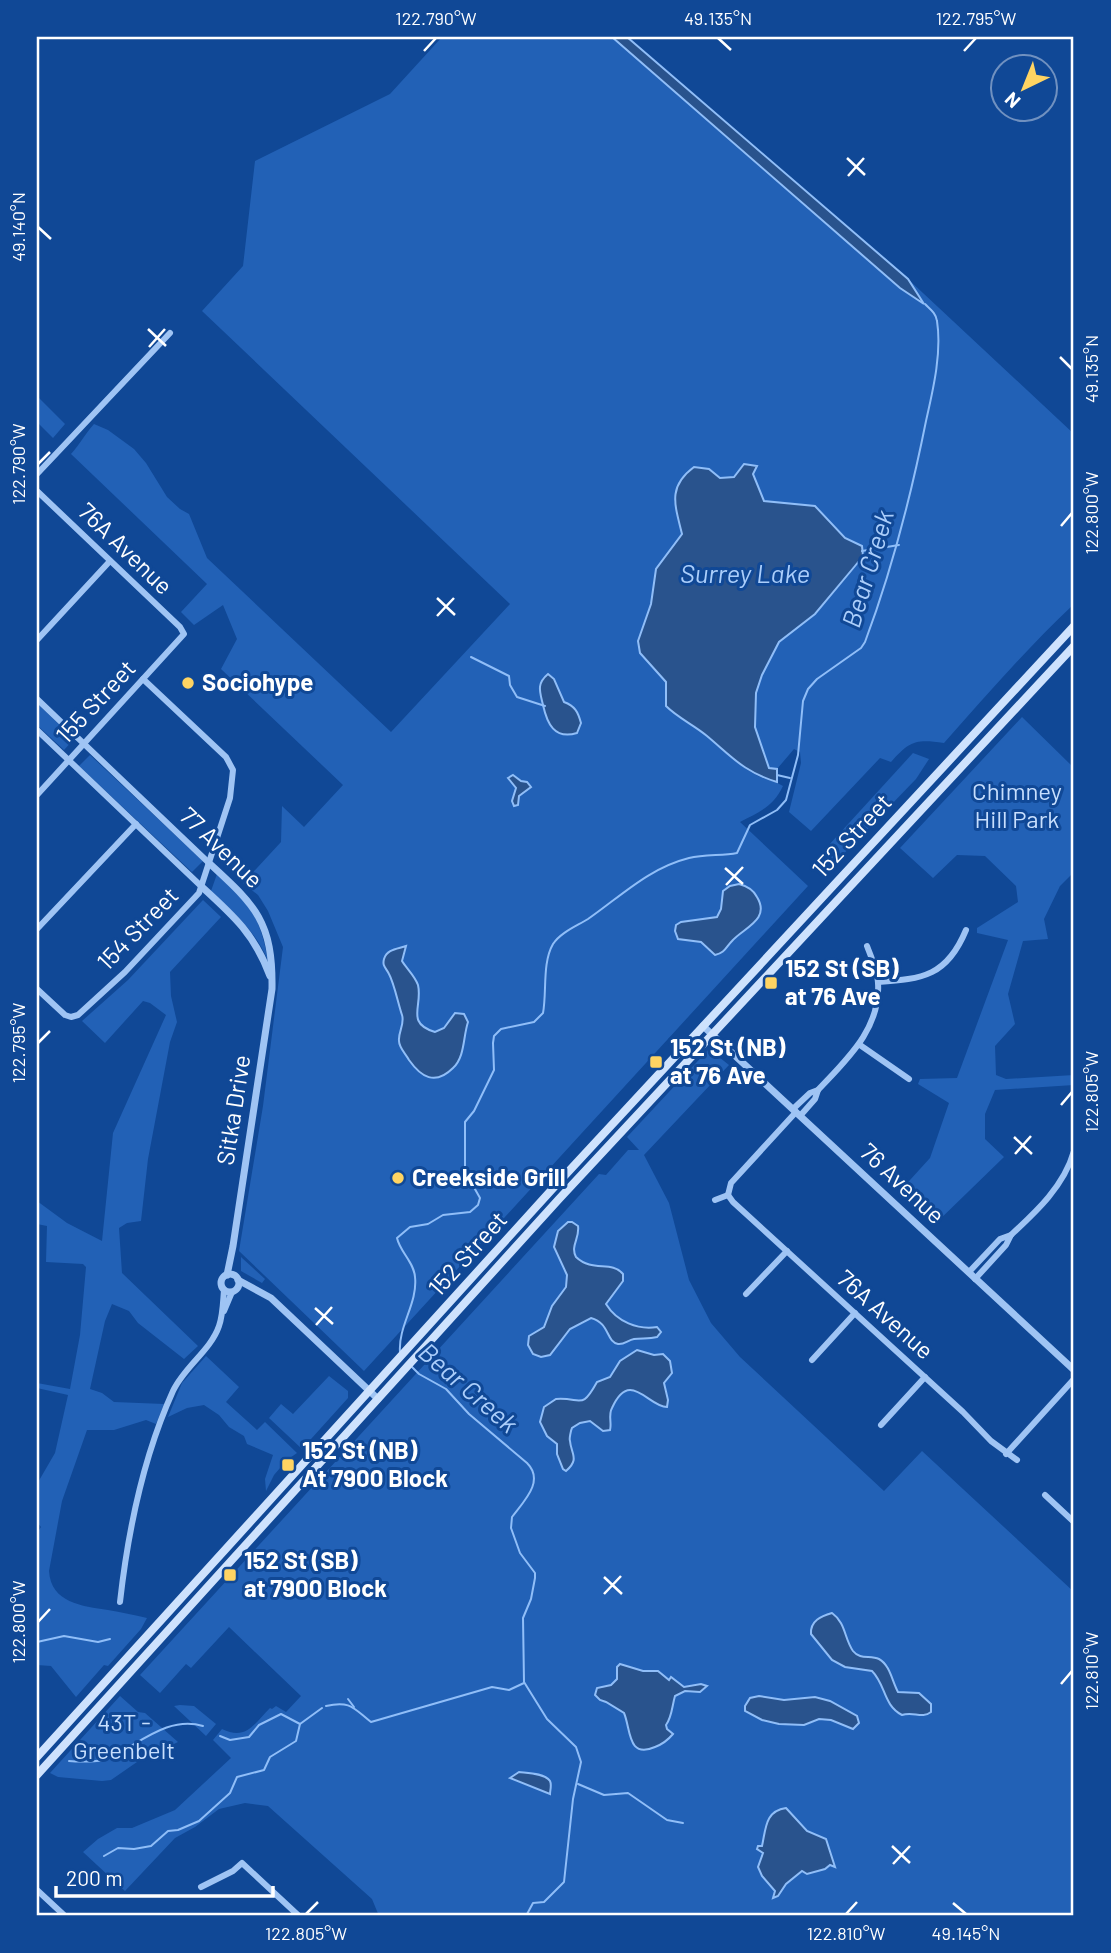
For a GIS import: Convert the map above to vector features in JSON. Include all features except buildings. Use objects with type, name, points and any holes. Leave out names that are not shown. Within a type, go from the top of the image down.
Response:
[{"type":"main road","name":"152 Street","points":[[37,1757],[369,1390],[1074,626]]},
{"type":"main road","name":"152 Street","points":[[37,1775],[712,1034],[1074,646]]},
{"type":"street","points":[[37,474],[170,333]]},
{"type":"street","name":"76A Avenue","points":[[37,492],[179,626],[184,635]]},
{"type":"street","points":[[37,640],[110,561]]},
{"type":"street","name":"155 Street","points":[[37,795],[184,635]]},
{"type":"street","name":"154 Street","points":[[37,989],[68,1016],[80,1013],[119,978],[202,887],[229,802],[232,768],[226,757],[143,679]]},
{"type":"street","name":"77 Avenue","points":[[37,699],[245,896],[260,918],[270,948],[272,980]]},
{"type":"street","name":"77 Avenue","points":[[37,730],[247,930],[260,949],[272,980]]},
{"type":"street","points":[[37,929],[136,824]]},
{"type":"street","points":[[878,982],[917,979],[936,970],[957,949],[966,930]]},
{"type":"street","points":[[715,1200],[728,1195],[731,1183],[797,1113],[816,1100],[818,1090],[860,1045],[873,1015],[878,982],[867,946]]},
{"type":"street","name":"Sitka Drive","points":[[232,1284],[233,1246],[272,980]]},
{"type":"street","name":"76 Avenue","points":[[703,1026],[1074,1370]]},
{"type":"street","points":[[860,1045],[909,1079]]},
{"type":"street","points":[[975,1279],[1006,1245],[1011,1235],[1058,1186],[1074,1151]]},
{"type":"street","name":"76A Avenue","points":[[728,1195],[1006,1454],[1017,1460]]},
{"type":"street","points":[[969,1272],[1000,1239],[1011,1235]]},
{"type":"street","points":[[746,1294],[787,1251]]},
{"type":"street","points":[[120,1602],[125,1555],[159,1426],[177,1381],[215,1335],[232,1284],[264,1294],[378,1399]]},
{"type":"street","points":[[812,1360],[855,1313]]},
{"type":"street","points":[[881,1425],[925,1377]]},
{"type":"street","points":[[1006,1454],[1074,1379]]},
{"type":"street","points":[[1045,1495],[1074,1522]]},
{"type":"street","points":[[201,1887],[233,1871],[242,1863],[299,1916]]},
{"type":"street","points":[[37,1890],[65,1916]]},
{"type":"green space","points":[[442,37],[612,37],[900,288],[923,303],[908,279],[1074,434],[1074,604],[1024,654],[944,743],[914,743],[891,762],[880,758],[811,831],[789,812],[801,763],[800,752],[794,749],[777,769],[769,768],[755,727],[756,693],[779,642],[816,614],[856,566],[862,556],[862,546],[845,538],[815,506],[764,501],[753,474],[756,467],[735,477],[720,478],[709,469],[674,501],[682,534],[656,569],[651,604],[638,641],[640,653],[666,682],[666,706],[744,767],[783,786],[770,804],[740,822],[808,886],[364,1371],[239,1251],[263,1106],[283,947],[258,895],[243,883],[281,842],[282,806],[304,827],[343,785],[221,669],[237,639],[223,605],[194,625],[181,612],[207,584],[71,454],[94,424],[108,430],[134,449],[167,497],[189,514],[207,558],[391,732],[510,604],[202,311],[243,266],[255,161],[390,94]]},
{"type":"green space","points":[[37,396],[65,424],[53,438],[37,422]]},
{"type":"green space","points":[[37,703],[74,739],[64,750],[37,725]]},
{"type":"green space","name":"Chimney Hill Park","points":[[1022,717],[1074,766],[1074,872],[1060,886],[1044,919],[1048,939],[1023,941],[1008,994],[1015,1024],[995,1046],[996,1075],[1006,1079],[1074,1075],[1074,1085],[995,1090],[985,1114],[985,1139],[1004,1157],[934,1225],[900,1191],[930,1158],[949,1103],[918,1084],[920,1079],[957,1078],[1008,940],[977,933],[977,928],[1018,902],[1016,886],[985,856],[957,855],[933,878],[900,848]]},
{"type":"green space","points":[[913,753],[929,759],[916,779],[831,867],[827,861],[828,846]]},
{"type":"green space","points":[[90,755],[203,861],[192,872],[79,766]]},
{"type":"green space","points":[[217,874],[252,912],[268,961],[251,931],[211,891]]},
{"type":"green space","points":[[203,900],[221,917],[170,972],[171,996],[177,1022],[170,1042],[148,1159],[141,1221],[127,1223],[119,1228],[122,1273],[198,1346],[184,1359],[138,1323],[129,1311],[112,1304],[105,1321],[90,1389],[102,1393],[114,1402],[164,1404],[156,1424],[146,1420],[114,1430],[87,1430],[62,1501],[49,1571],[55,1590],[78,1604],[147,1618],[141,1629],[108,1666],[104,1665],[76,1697],[51,1666],[37,1665],[37,1533],[41,1527],[37,1522],[37,1484],[55,1453],[68,1395],[37,1388],[37,1383],[70,1389],[80,1335],[86,1267],[83,1264],[46,1262],[47,1226],[37,1224],[37,1201],[67,1223],[102,1241],[113,1133],[166,1015],[143,1001],[105,1043],[82,1021],[128,980]]},
{"type":"green space","points":[[709,1049],[729,1065],[644,1155],[669,1203],[689,1280],[711,1323],[740,1357],[884,1491],[922,1451],[1074,1592],[1074,1916],[379,1916],[372,1899],[268,1806],[245,1803],[219,1809],[175,1838],[125,1891],[83,1852],[117,1828],[132,1828],[175,1810],[231,1758],[213,1740],[222,1729],[244,1732],[270,1708],[276,1706],[286,1712],[301,1696],[229,1627],[191,1668],[186,1664],[160,1693],[140,1675],[599,1174],[606,1175],[628,1150],[639,1150],[627,1137]]},
{"type":"green space","points":[[241,1257],[265,1279],[262,1283],[241,1271]]},
{"type":"green space","points":[[206,1356],[239,1387],[226,1402],[257,1430],[265,1422],[297,1453],[274,1475],[266,1491],[265,1479],[273,1455],[247,1444],[244,1436],[204,1405],[187,1408],[168,1417],[182,1383]]},
{"type":"green space","points":[[329,1376],[348,1391],[348,1398],[302,1449],[269,1418],[281,1404],[293,1414]]},
{"type":"green space","name":"43T - Greenbelt","points":[[120,1696],[138,1712],[145,1713],[178,1742],[137,1762],[111,1780],[58,1777],[50,1773]]},
{"type":"green space","name":"43T - Greenbelt","points":[[174,1706],[194,1706],[216,1724],[206,1736]]},
{"type":"water","points":[[612,37],[627,37],[908,279],[924,304],[900,288]]},
{"type":"water","name":"Surrey Lake","points":[[744,464],[757,466],[753,474],[764,501],[815,506],[845,538],[862,546],[863,556],[815,614],[779,642],[762,675],[756,693],[755,727],[769,768],[777,769],[777,782],[747,769],[666,706],[666,682],[640,653],[638,641],[651,604],[656,569],[682,534],[675,497],[680,482],[694,467],[709,469],[720,478],[734,477]]},
{"type":"water","points":[[548,674],[554,679],[564,702],[571,705],[577,713],[581,723],[577,733],[563,734],[549,724],[540,688]]},
{"type":"water","points":[[513,775],[531,787],[519,796],[518,805],[514,806],[512,801],[516,788],[508,778]]},
{"type":"water","points":[[739,884],[754,892],[761,912],[754,923],[723,951],[715,955],[701,942],[678,939],[676,925],[717,917],[723,891]]},
{"type":"water","points":[[406,946],[402,961],[418,985],[417,1013],[420,1024],[435,1032],[444,1028],[455,1013],[464,1014],[468,1022],[460,1058],[453,1068],[440,1077],[429,1077],[418,1071],[399,1044],[403,1018],[384,961],[390,951]]},
{"type":"water","points":[[568,1222],[578,1226],[574,1249],[576,1257],[582,1262],[613,1268],[623,1274],[623,1281],[606,1304],[616,1316],[628,1323],[657,1327],[661,1332],[657,1337],[614,1343],[602,1324],[591,1318],[570,1329],[550,1355],[541,1357],[533,1354],[528,1345],[529,1336],[544,1327],[552,1306],[566,1287],[567,1275],[554,1247],[558,1231]]},
{"type":"water","points":[[637,1350],[654,1355],[663,1354],[670,1361],[672,1373],[664,1383],[667,1407],[639,1392],[626,1391],[619,1396],[611,1411],[610,1430],[603,1431],[590,1421],[572,1428],[570,1440],[574,1460],[566,1471],[557,1454],[557,1444],[547,1436],[540,1422],[544,1407],[556,1399],[584,1400],[597,1382],[610,1377],[620,1361]]},
{"type":"water","points":[[832,1613],[840,1621],[856,1654],[883,1662],[898,1692],[919,1693],[931,1704],[931,1712],[924,1715],[902,1715],[891,1706],[872,1671],[845,1667],[832,1660],[811,1634],[811,1629],[814,1622]]},
{"type":"water","points":[[620,1664],[643,1671],[658,1671],[684,1687],[701,1684],[707,1686],[700,1692],[685,1691],[675,1696],[666,1725],[673,1734],[658,1746],[646,1750],[635,1746],[624,1713],[595,1695],[597,1688],[611,1685],[617,1679],[617,1667]]},
{"type":"water","points":[[759,1696],[784,1700],[815,1697],[830,1701],[857,1716],[859,1723],[853,1729],[831,1720],[819,1719],[804,1725],[762,1720],[745,1711],[750,1698]]},
{"type":"water","points":[[519,1772],[548,1778],[551,1784],[550,1794],[510,1778]]},
{"type":"water","points":[[786,1808],[807,1831],[826,1839],[835,1867],[830,1865],[807,1874],[802,1871],[773,1898],[775,1891],[758,1867],[763,1853],[757,1849],[762,1846],[770,1817]]},
{"type":"waterway","name":"Bear Creek","points":[[400,1352],[402,1333],[414,1296],[415,1277],[397,1238],[410,1227],[428,1224],[443,1215],[470,1212],[478,1205],[480,1198],[465,1166],[465,1122],[474,1111],[494,1070],[494,1036],[501,1029],[534,1022],[543,1013],[546,969],[553,944],[565,933],[661,869],[695,857],[737,853],[750,825],[777,810],[786,800],[798,755],[803,701],[808,689],[865,642],[900,533],[938,359],[936,318],[925,304]]},
{"type":"waterway","points":[[862,551],[899,545]]},
{"type":"waterway","points":[[471,657],[509,676],[510,685],[517,697],[545,706]]},
{"type":"waterway","points":[[777,775],[790,778]]},
{"type":"waterway","name":"Bear Creek","points":[[412,1367],[446,1389],[469,1414],[527,1463],[534,1477],[531,1491],[512,1517],[511,1528],[520,1553],[535,1573],[531,1599],[523,1618],[524,1682],[547,1719],[576,1747],[581,1762],[573,1799],[564,1882],[544,1902],[533,1903],[526,1916]]},
{"type":"waterway","points":[[37,1642],[64,1636],[98,1642],[110,1639]]},
{"type":"waterway","points":[[326,1706],[347,1705],[371,1722],[492,1687],[509,1690],[524,1683]]},
{"type":"waterway","points":[[348,1699],[354,1707]]},
{"type":"waterway","points":[[220,1736],[230,1740],[249,1737],[259,1725],[281,1714],[300,1724],[322,1708]]},
{"type":"waterway","points":[[69,1761],[107,1759],[165,1728],[190,1724],[203,1726]]},
{"type":"waterway","points":[[104,1856],[118,1848],[151,1846],[168,1831],[178,1830],[199,1821],[230,1793],[237,1777],[264,1770],[270,1757],[296,1741],[300,1724]]},
{"type":"waterway","points":[[578,1784],[604,1795],[628,1793],[667,1820],[683,1823]]},
{"type":"place","name":"Sociohype","points":[[188,683]]},
{"type":"place","name":"152 St (SB) at 76 Ave","points":[[771,983]]},
{"type":"place","name":"152 St (NB) at 76 Ave","points":[[656,1062]]},
{"type":"place","name":"Creekside Grill","points":[[398,1178]]},
{"type":"place","name":"152 St (NB) At 7900 Block","points":[[288,1465]]},
{"type":"place","name":"152 St (SB) at 7900 Block","points":[[230,1575]]}]
